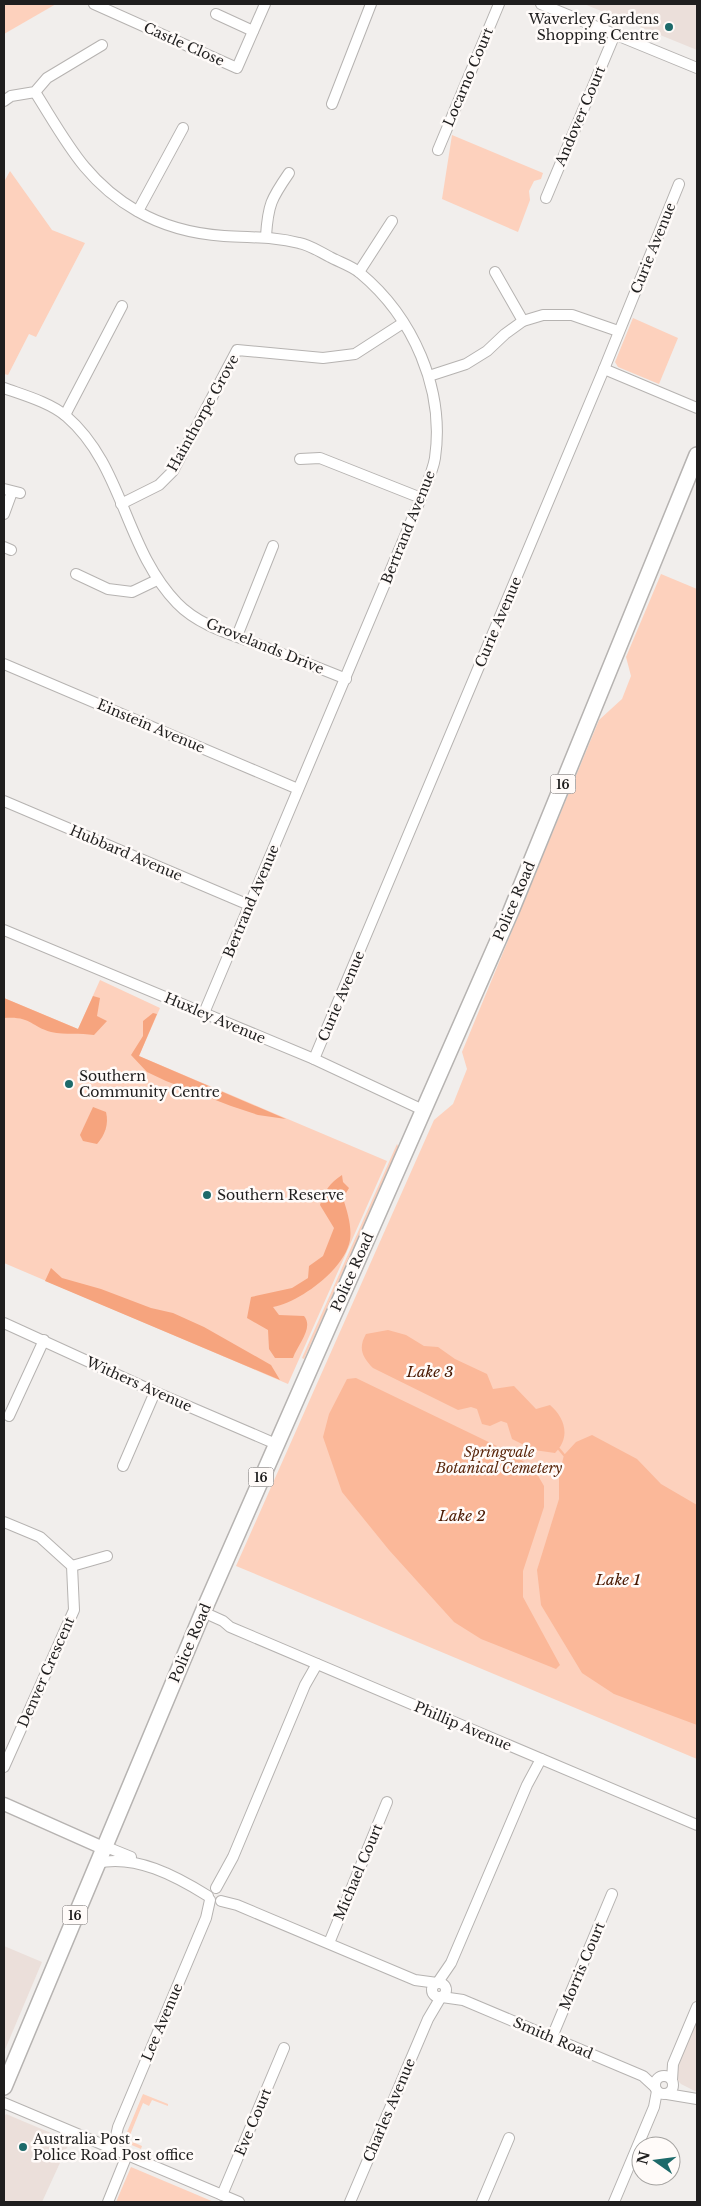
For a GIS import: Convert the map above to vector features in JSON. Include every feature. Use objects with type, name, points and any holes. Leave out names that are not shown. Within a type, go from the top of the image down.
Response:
[{"type":"main road","name":"Police Road","points":[[4,2087],[202,1615],[510,911],[697,456]]},
{"type":"street","name":"Castle Close","points":[[94,4],[237,68],[265,4]]},
{"type":"street","points":[[332,104],[370,4]]},
{"type":"street","name":"Locarno Court","points":[[438,150],[499,4]]},
{"type":"street","points":[[541,4],[697,68]]},
{"type":"street","points":[[216,14],[253,31]]},
{"type":"street","name":"Andover Court","points":[[546,198],[615,34]]},
{"type":"street","points":[[4,101],[11,96],[34,92],[48,78],[102,45]]},
{"type":"street","name":"Bertrand Avenue","points":[[34,92],[79,162],[104,188],[138,212],[179,228],[223,236],[266,236],[302,243],[359,272],[387,300],[403,323],[423,359],[435,404],[435,459],[421,498],[204,1013]]},
{"type":"street","points":[[138,212],[183,128]]},
{"type":"street","points":[[266,236],[267,211],[276,192],[289,173]]},
{"type":"street","name":"Curie Avenue","points":[[314,1059],[604,369],[679,184]]},
{"type":"street","points":[[359,272],[392,221]]},
{"type":"street","points":[[495,272],[523,321]]},
{"type":"street","points":[[65,415],[122,306]]},
{"type":"street","points":[[429,376],[466,364],[487,352],[505,334],[523,321],[543,315],[572,315],[618,331]]},
{"type":"street","name":"Hainthorpe Grove","points":[[122,504],[159,485],[173,471],[237,350],[323,358],[355,354],[403,323]]},
{"type":"street","points":[[604,369],[697,408]]},
{"type":"street","name":"Grovelands Drive","points":[[4,388],[33,399],[65,415],[87,438],[108,468],[138,545],[157,580],[179,605],[204,623],[346,679]]},
{"type":"street","points":[[300,459],[320,458],[421,498]]},
{"type":"street","points":[[4,514],[12,492]]},
{"type":"street","points":[[237,636],[273,546]]},
{"type":"street","points":[[76,574],[108,589],[132,592],[157,580]]},
{"type":"street","name":"Einstein Avenue","points":[[4,664],[298,789]]},
{"type":"street","name":"Hubbard Avenue","points":[[4,801],[249,905]]},
{"type":"street","name":"Huxley Avenue","points":[[4,930],[314,1059],[424,1110]]},
{"type":"street","name":"Withers Avenue","points":[[4,1323],[155,1392],[276,1444]]},
{"type":"street","points":[[9,1416],[44,1340]]},
{"type":"street","points":[[123,1466],[155,1392]]},
{"type":"street","points":[[4,1522],[40,1537],[72,1566],[107,1556]]},
{"type":"street","name":"Denver Crescent","points":[[4,1767],[74,1610],[72,1566]]},
{"type":"street","name":"Phillip Avenue","points":[[202,1615],[221,1626],[230,1627],[697,1825]]},
{"type":"street","name":"Lee Avenue","points":[[109,2148],[314,1663]]},
{"type":"street","name":"Charles Avenue","points":[[350,2202],[538,1757]]},
{"type":"street","name":"Michael Court","points":[[329,1943],[387,1802]]},
{"type":"street","points":[[4,1804],[140,1861],[146,1866]]},
{"type":"street","points":[[97,1863],[118,1859],[146,1866],[440,1990]]},
{"type":"street","name":"Morris Court","points":[[552,2037],[612,1894]]},
{"type":"street","name":"Smith Road","points":[[440,1990],[664,2085]]},
{"type":"street","points":[[614,2202],[697,2007]]},
{"type":"street","name":"Eve Court","points":[[222,2195],[284,2048]]},
{"type":"street","points":[[664,2085],[694,2098]]},
{"type":"street","points":[[4,2103],[239,2202]]},
{"type":"street","points":[[482,2202],[509,2138]]},
{"type":"street","points":[[108,2202],[127,2155]]},
{"type":"shaded area","name":"Waverley Gardens Shopping Centre","points":[[584,4],[697,4],[697,50]]},
{"type":"shaded area","points":[[93,996],[100,998],[97,1016],[107,1021],[94,1035],[51,1032],[20,1018],[4,1018],[4,998],[78,1029]]},
{"type":"shaded area","points":[[153,1013],[157,1014],[139,1056],[286,1119],[258,1115],[231,1106],[147,1072],[131,1055],[143,1036],[143,1021]]},
{"type":"shaded area","points":[[93,1107],[106,1112],[107,1116],[106,1129],[97,1144],[83,1141],[80,1135]]},
{"type":"shaded area","points":[[342,1175],[343,1182],[349,1188],[343,1198],[350,1229],[350,1240],[346,1251],[331,1273],[320,1282],[296,1298],[273,1307],[279,1315],[304,1316],[307,1321],[306,1331],[293,1358],[275,1358],[269,1349],[268,1330],[247,1318],[251,1297],[292,1288],[308,1278],[309,1266],[323,1256],[334,1228],[320,1205],[328,1188]]},
{"type":"shaded area","points":[[51,1268],[62,1278],[101,1289],[151,1308],[173,1313],[204,1327],[271,1365],[280,1380],[45,1281]]},
{"type":"shaded area","points":[[4,1946],[42,1962],[4,2052]]},
{"type":"shaded area","points":[[697,2019],[697,2092],[681,2084],[676,2079],[677,2068]]},
{"type":"shaded area","points":[[6,2114],[70,2141],[42,2202],[4,2202],[4,2117]]},
{"type":"green space","points":[[4,4],[56,4],[4,34]]},
{"type":"green space","points":[[452,135],[543,173],[541,179],[534,181],[529,191],[530,200],[518,232],[442,199]]},
{"type":"green space","points":[[10,171],[52,230],[85,243],[36,337],[29,334],[8,375],[4,374],[4,182]]},
{"type":"green space","points":[[633,318],[678,338],[659,384],[618,367],[615,362]]},
{"type":"green space","name":"Springvale Botanical Cemetery","points":[[661,574],[697,589],[697,1759],[236,1566],[434,1120],[453,1104],[467,1069],[462,1052],[599,720],[622,699],[631,676],[626,657]]},
{"type":"green space","name":"Southern Reserve","points":[[100,980],[160,1008],[139,1056],[387,1161],[288,1384],[4,1263],[4,998],[78,1029]]},
{"type":"green space","points":[[397,1144],[399,1148],[304,1359],[302,1358]]},
{"type":"green space","points":[[143,2094],[168,2104],[168,2106],[152,2100],[149,2106],[143,2103],[128,2140],[142,2146],[141,2149],[127,2143],[125,2137]]},
{"type":"green space","points":[[131,2167],[214,2202],[116,2202]]},
{"type":"water","name":"Lake 3","points":[[388,1330],[406,1335],[424,1346],[438,1347],[455,1359],[487,1374],[493,1389],[514,1386],[536,1409],[550,1405],[559,1416],[564,1428],[563,1441],[560,1447],[555,1453],[534,1450],[512,1439],[507,1423],[501,1421],[490,1426],[482,1424],[477,1409],[471,1407],[458,1410],[373,1368],[362,1352],[362,1344],[366,1334]]},
{"type":"water","name":"Lake 2","points":[[356,1378],[501,1448],[533,1467],[544,1486],[544,1507],[523,1571],[523,1597],[560,1665],[556,1669],[481,1639],[454,1622],[389,1550],[342,1492],[323,1437],[329,1414],[347,1379]]},
{"type":"water","name":"Lake 1","points":[[592,1435],[637,1459],[661,1484],[697,1505],[697,1725],[614,1694],[582,1673],[541,1605],[537,1570],[559,1499],[559,1475],[564,1455],[576,1442]]},
{"type":"waterway","points":[[559,1449],[564,1455]]},
{"type":"place","name":"Waverley Gardens Shopping Centre","points":[[669,27]]},
{"type":"place","name":"Southern Community Centre","points":[[69,1084]]},
{"type":"place","name":"Southern Reserve","points":[[207,1195]]},
{"type":"place","name":"Australia Post - Police Road Post office","points":[[23,2147]]}]
